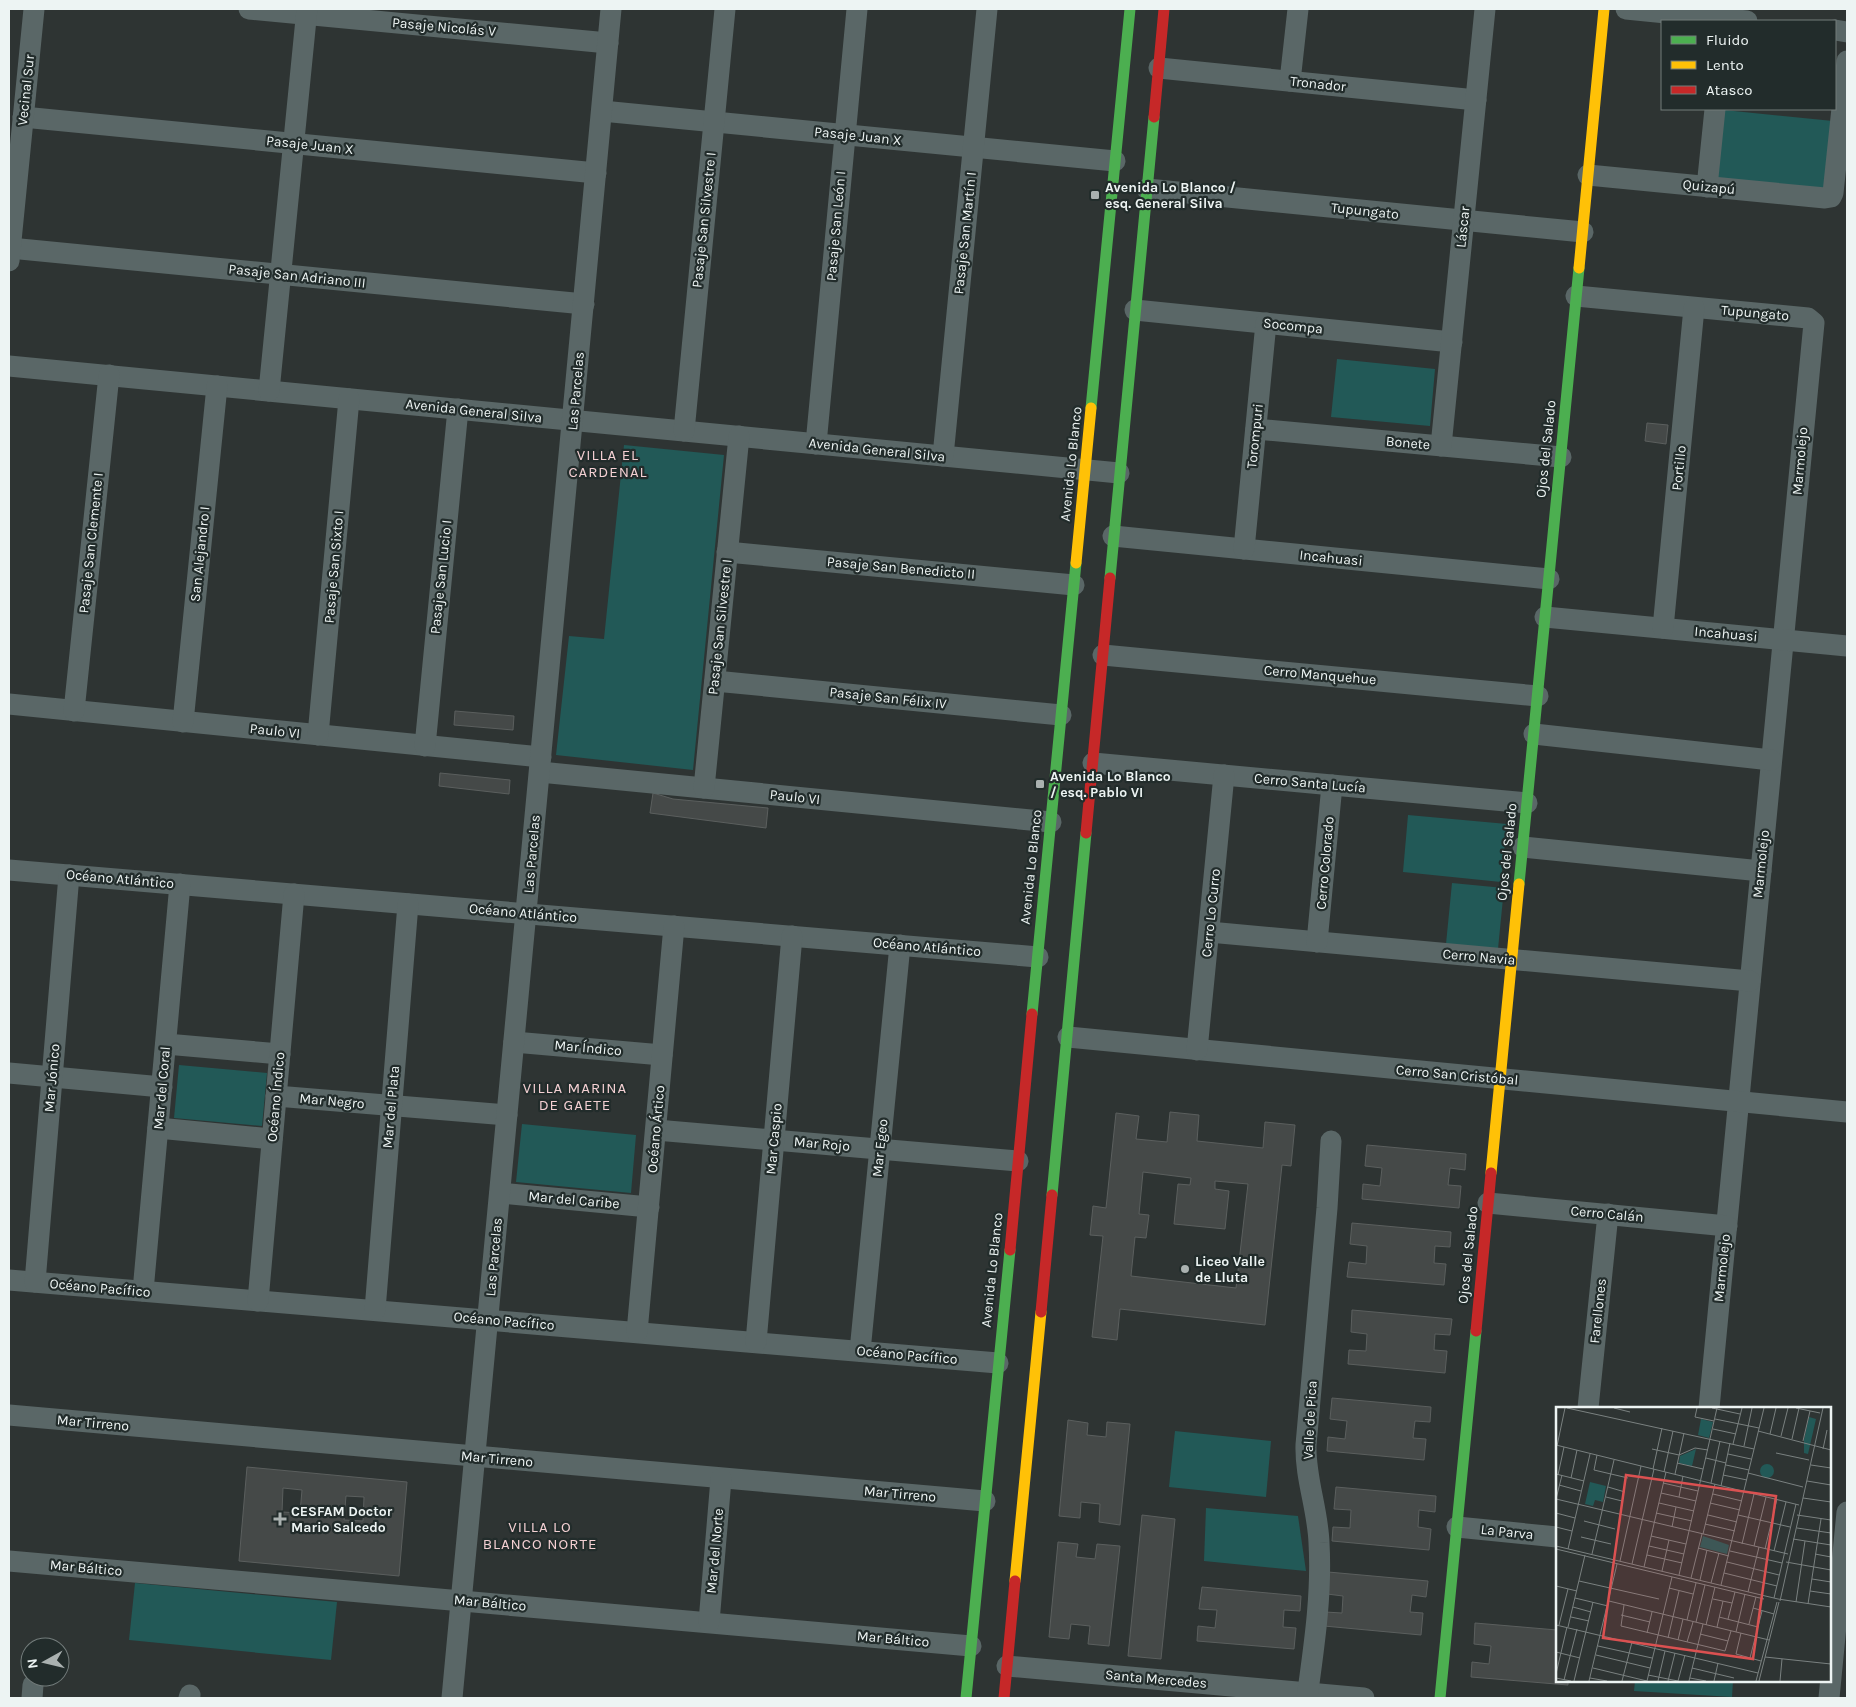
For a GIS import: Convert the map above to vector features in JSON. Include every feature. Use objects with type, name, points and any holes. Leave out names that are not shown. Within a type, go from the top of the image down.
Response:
[{"type":"main road","name":"Avenida Lo Blanco","points":[[966,1698],[998,1363],[1008,1307],[1018,1161],[1130,9]]},
{"type":"main road","points":[[1004,1698],[1164,9]]},
{"type":"main road","name":"Ojos del Salado","points":[[1440,1698],[1604,9]]},
{"type":"main road","points":[[1030,1309],[1042,1310]]},
{"type":"street","name":"Vecinal Sur","points":[[9,254],[34,9]]},
{"type":"street","name":"Pasaje Nicolás V","points":[[249,9],[306,11],[608,42]]},
{"type":"street","name":"Las Parcelas","points":[[452,1698],[612,9]]},
{"type":"street","name":"Pasaje San Silvestre I","points":[[684,431],[725,9]]},
{"type":"street","name":"Pasaje San León I","points":[[816,444],[856,9]]},
{"type":"street","name":"Pasaje San Martín I","points":[[944,456],[987,9]]},
{"type":"street","points":[[1290,81],[1298,9]]},
{"type":"street","name":"Láscar","points":[[1441,446],[1485,9]]},
{"type":"street","points":[[1626,9],[1724,20]]},
{"type":"street","points":[[269,391],[306,11]]},
{"type":"street","name":"Quizapú","points":[[1588,175],[1831,197],[1833,193],[1847,61]]},
{"type":"street","name":"Tronador","points":[[1159,68],[1476,100]]},
{"type":"street","points":[[1707,186],[1715,110]]},
{"type":"street","name":"Pasaje Juan X","points":[[602,112],[1115,161]]},
{"type":"street","name":"Pasaje Juan X","points":[[23,117],[596,173]]},
{"type":"street","name":"Tupungato","points":[[1147,189],[1583,232]]},
{"type":"street","name":"Pasaje San Adriano III","points":[[9,254],[281,274],[584,304]]},
{"type":"street","name":"Tupungato","points":[[1576,296],[1808,318],[1812,321]]},
{"type":"street","name":"Portillo","points":[[1663,628],[1694,308]]},
{"type":"street","name":"Socompa","points":[[1135,310],[1452,342]]},
{"type":"street","name":"Marmolejo","points":[[1709,1407],[1772,760],[1812,321]]},
{"type":"street","name":"Torompuri","points":[[1244,549],[1266,323]]},
{"type":"street","name":"Avenida General Silva","points":[[9,366],[1119,474]]},
{"type":"street","name":"Pasaje San Clemente I","points":[[74,711],[109,376]]},
{"type":"street","name":"San Alejandro I","points":[[183,722],[217,386]]},
{"type":"street","name":"Pasaje San Sixto I","points":[[318,735],[349,399]]},
{"type":"street","name":"Pasaje San Lucio I","points":[[425,746],[458,409]]},
{"type":"street","name":"Bonete","points":[[1256,429],[1561,457]]},
{"type":"street","name":"Pasaje San Silvestre I","points":[[704,788],[739,436]]},
{"type":"street","name":"Incahuasi","points":[[1113,536],[1549,579]]},
{"type":"street","name":"Pasaje San Benedicto II","points":[[727,552],[1074,585]]},
{"type":"street","name":"Incahuasi","points":[[1545,617],[1847,646]]},
{"type":"street","name":"Cerro Manquehue","points":[[1103,655],[1538,696]]},
{"type":"street","name":"Pasaje San Félix IV","points":[[715,681],[1061,715]]},
{"type":"street","name":"Paulo VI","points":[[9,704],[425,746],[540,765],[704,788],[1051,822]]},
{"type":"street","points":[[1534,734],[1772,760]]},
{"type":"street","name":"Cerro Santa Lucía","points":[[1093,763],[1527,803]]},
{"type":"street","name":"Cerro Lo Curro","points":[[1197,1050],[1224,775]]},
{"type":"street","name":"Cerro Colorado","points":[[1317,942],[1332,785]]},
{"type":"street","points":[[1523,847],[1761,871]]},
{"type":"street","name":"Océano Atlántico","points":[[9,870],[1038,957]]},
{"type":"street","name":"Mar Jónico","points":[[35,1282],[69,875]]},
{"type":"street","name":"Mar del Coral","points":[[143,1291],[180,884]]},
{"type":"street","name":"Océano Índico","points":[[258,1301],[294,894]]},
{"type":"street","name":"Mar del Plata","points":[[375,1310],[408,904]]},
{"type":"street","name":"Océano Ártico","points":[[638,1332],[674,926]]},
{"type":"street","name":"Cerro Navia","points":[[1209,932],[1750,981]]},
{"type":"street","name":"Mar Caspio","points":[[756,1342],[792,936]]},
{"type":"street","name":"Mar Egeo","points":[[860,1351],[900,945]]},
{"type":"street","name":"Cerro San Cristóbal","points":[[1068,1038],[1847,1112]]},
{"type":"street","name":"Mar Índico","points":[[514,1042],[662,1055]]},
{"type":"street","points":[[166,1044],[280,1054]]},
{"type":"street","points":[[9,1073],[162,1087]]},
{"type":"street","name":"Mar Negro","points":[[276,1096],[507,1115]]},
{"type":"street","points":[[158,1128],[272,1139]]},
{"type":"street","name":"Mar Rojo","points":[[656,1130],[1018,1161]]},
{"type":"street","name":"Valle de Pica","points":[[1308,1696],[1319,1605],[1320,1544],[1317,1516],[1308,1471],[1306,1445],[1331,1141]]},
{"type":"street","name":"Mar del Caribe","points":[[500,1193],[649,1207]]},
{"type":"street","name":"Cerro Calán","points":[[1488,1203],[1726,1226]]},
{"type":"street","name":"Farellones","points":[[1588,1407],[1608,1214]]},
{"type":"street","name":"Océano Pacífico","points":[[9,1280],[998,1363]]},
{"type":"street","name":"Mar Tirreno","points":[[9,1415],[985,1501]]},
{"type":"street","name":"Mar del Norte","points":[[709,1622],[720,1479]]},
{"type":"street","points":[[1831,1677],[1847,1512]]},
{"type":"street","name":"La Parva","points":[[1457,1527],[1556,1537]]},
{"type":"street","name":"Mar Báltico","points":[[9,1561],[971,1646]]},
{"type":"street","name":"Santa Mercedes","points":[[1007,1666],[1308,1696],[1364,1698]]},
{"type":"street","points":[[1829,1698],[1831,1682]]},
{"type":"shaded area","points":[[1724,110],[1833,121],[1827,192],[1717,180]]},
{"type":"shaded area","points":[[1337,359],[1435,369],[1430,426],[1331,417]]},
{"type":"shaded area","points":[[624,445],[724,455],[693,770],[556,755],[569,636],[604,639]]},
{"type":"shaded area","points":[[1408,815],[1507,824],[1501,882],[1403,872]]},
{"type":"shaded area","points":[[1452,883],[1504,888],[1498,949],[1446,944]]},
{"type":"shaded area","points":[[179,1065],[267,1073],[262,1126],[174,1118]]},
{"type":"shaded area","points":[[522,1124],[636,1135],[631,1193],[516,1182]]},
{"type":"shaded area","points":[[1175,1431],[1271,1441],[1266,1497],[1169,1487]]},
{"type":"shaded area","points":[[1206,1508],[1298,1516],[1306,1571],[1204,1561]]},
{"type":"shaded area","points":[[135,1583],[337,1602],[331,1660],[129,1640]]},
{"type":"shaded area","points":[[1635,1682],[1733,1682],[1732,1697],[1634,1691]]},
{"type":"building","points":[[1647,423],[1668,425],[1666,444],[1645,441]]},
{"type":"building","points":[[455,711],[514,716],[513,730],[454,725]]},
{"type":"building","points":[[440,773],[510,780],[509,794],[439,786]]},
{"type":"building","points":[[653,793],[673,799],[768,808],[766,828],[650,813]]},
{"type":"building","points":[[1170,1112],[1199,1115],[1197,1141],[1263,1148],[1265,1122],[1295,1125],[1291,1166],[1282,1165],[1265,1325],[1120,1309],[1117,1340],[1092,1337],[1103,1236],[1090,1235],[1093,1206],[1106,1208],[1116,1113],[1139,1116],[1136,1139],[1167,1142]],"holes":[[[1143,1172],[1191,1178],[1190,1185],[1178,1184],[1174,1224],[1225,1229],[1229,1191],[1215,1189],[1215,1181],[1248,1184],[1236,1288],[1131,1276],[1135,1237],[1146,1238],[1149,1215],[1139,1214]]]},
{"type":"building","points":[[1367,1145],[1466,1154],[1465,1170],[1450,1168],[1448,1185],[1461,1186],[1459,1208],[1362,1199],[1363,1184],[1380,1186],[1382,1168],[1365,1166]]},
{"type":"building","points":[[1352,1223],[1451,1232],[1450,1247],[1435,1246],[1434,1263],[1446,1264],[1444,1285],[1347,1277],[1349,1262],[1366,1264],[1367,1246],[1350,1244]]},
{"type":"building","points":[[1352,1310],[1452,1319],[1450,1335],[1435,1334],[1434,1350],[1447,1351],[1445,1373],[1348,1364],[1349,1350],[1366,1351],[1367,1334],[1351,1332]]},
{"type":"building","points":[[1332,1398],[1431,1407],[1430,1422],[1415,1421],[1413,1438],[1426,1439],[1424,1460],[1327,1451],[1328,1437],[1345,1439],[1347,1421],[1330,1419]]},
{"type":"building","points":[[1068,1420],[1088,1423],[1087,1435],[1106,1437],[1107,1422],[1130,1424],[1120,1525],[1099,1522],[1100,1504],[1081,1502],[1080,1518],[1059,1516]]},
{"type":"building","points":[[247,1467],[407,1482],[399,1576],[239,1561]],"holes":[[[283,1488],[302,1490],[300,1513],[282,1512]],[[346,1496],[364,1497],[363,1521],[344,1520]]]},
{"type":"building","points":[[1336,1487],[1436,1496],[1435,1512],[1419,1510],[1418,1527],[1431,1529],[1429,1550],[1332,1541],[1333,1527],[1350,1528],[1351,1510],[1334,1509]]},
{"type":"building","points":[[1142,1515],[1175,1519],[1161,1659],[1128,1656]]},
{"type":"building","points":[[1058,1542],[1078,1544],[1076,1557],[1095,1559],[1097,1544],[1120,1546],[1109,1646],[1088,1644],[1090,1626],[1071,1624],[1069,1639],[1049,1637]]},
{"type":"building","points":[[1328,1572],[1428,1581],[1426,1597],[1412,1595],[1410,1612],[1423,1613],[1421,1635],[1324,1626],[1325,1612],[1342,1613],[1343,1596],[1327,1594]]},
{"type":"building","points":[[1202,1587],[1301,1596],[1300,1611],[1284,1610],[1283,1627],[1296,1628],[1294,1649],[1197,1641],[1198,1626],[1215,1628],[1217,1610],[1199,1609]]},
{"type":"building","points":[[1475,1623],[1556,1630],[1556,1682],[1568,1682],[1568,1685],[1471,1677],[1472,1662],[1489,1664],[1491,1646],[1474,1644]]},
{"type":"traffic: fast","points":[[1091,408],[1130,9]]},
{"type":"traffic: fast","points":[[1110,578],[1154,117]]},
{"type":"traffic: fast","points":[[1519,884],[1579,268]]},
{"type":"traffic: fast","points":[[1032,1014],[1076,563]]},
{"type":"traffic: fast","points":[[1052,1195],[1086,833]]},
{"type":"traffic: fast","points":[[966,1698],[1010,1250]]},
{"type":"traffic: fast","points":[[1440,1698],[1476,1331]]},
{"type":"traffic: slow","points":[[1579,268],[1604,9]]},
{"type":"traffic: slow","points":[[1076,563],[1091,408]]},
{"type":"traffic: slow","points":[[1491,1173],[1519,884]]},
{"type":"traffic: slow","points":[[1015,1581],[1041,1312]]},
{"type":"traffic: jam","points":[[1154,117],[1164,9]]},
{"type":"traffic: jam","points":[[1086,833],[1110,578]]},
{"type":"traffic: jam","points":[[1010,1250],[1032,1014]]},
{"type":"traffic: jam","points":[[1476,1331],[1491,1173]]},
{"type":"traffic: jam","points":[[1041,1312],[1052,1195]]},
{"type":"traffic: jam","points":[[1004,1698],[1015,1581]]},
{"type":"place","name":"Avenida Lo Blanco / esq. General Silva","points":[[1095,195]]},
{"type":"place","name":"Avenida Lo Blanco / esq. Pablo VI","points":[[1040,784]]},
{"type":"place","name":"Liceo Valle de Lluta","points":[[1185,1269]]},
{"type":"place","name":"CESFAM Doctor Mario Salcedo","points":[[280,1519]]},
{"type":"district","name":"VILLA EL CARDENAL","points":[[608,464]]},
{"type":"district","name":"VILLA MARINA DE GAETE","points":[[575,1096]]},
{"type":"district","name":"VILLA LO BLANCO NORTE","points":[[540,1536]]}]
